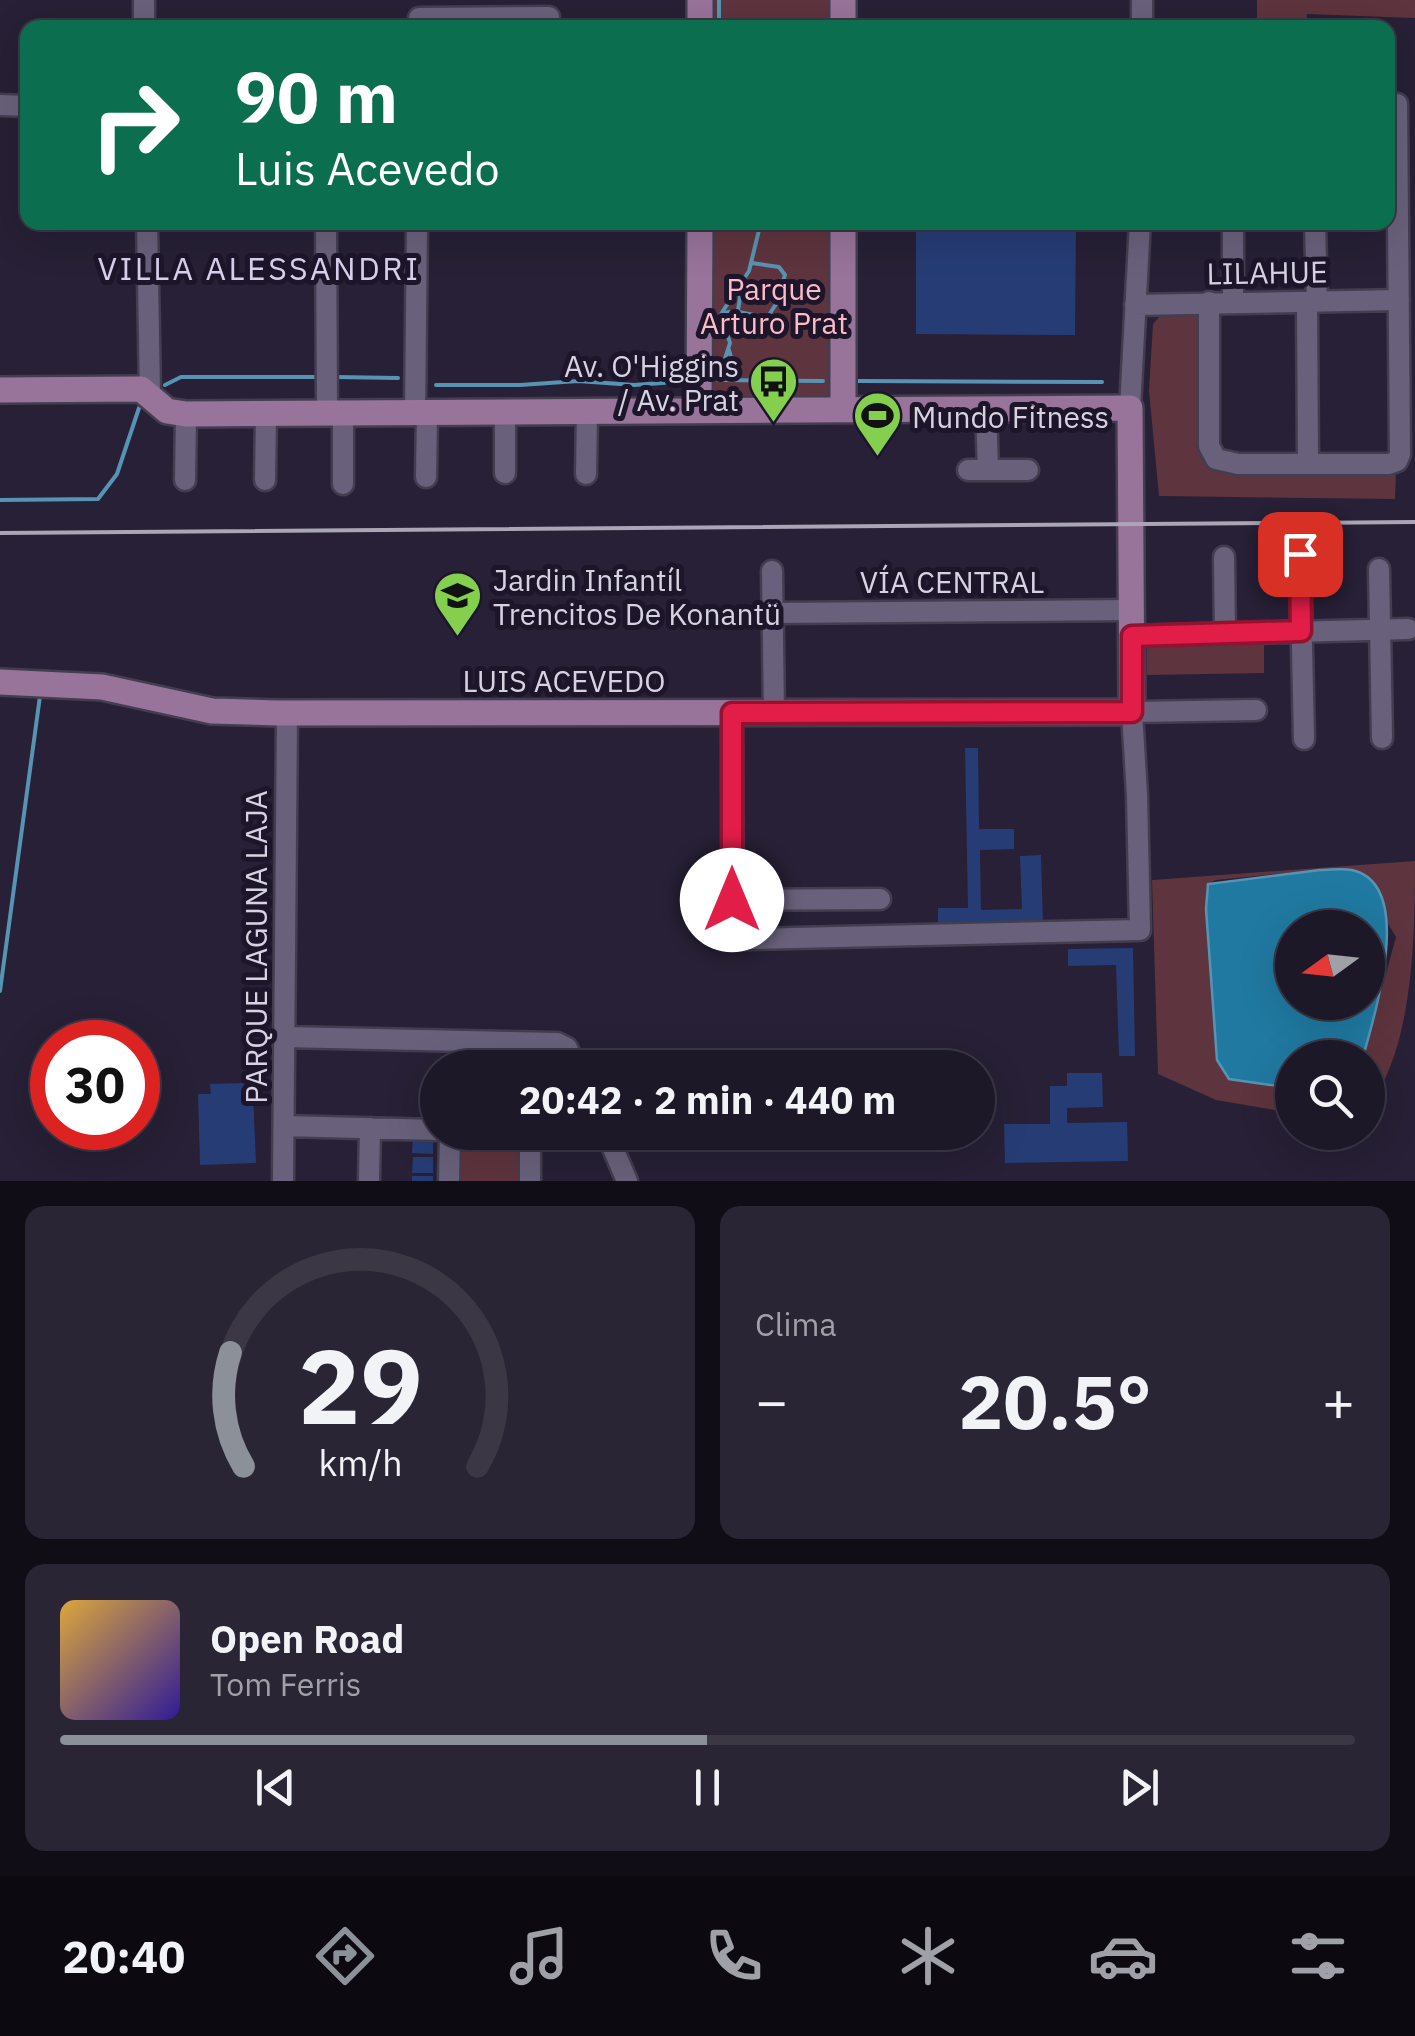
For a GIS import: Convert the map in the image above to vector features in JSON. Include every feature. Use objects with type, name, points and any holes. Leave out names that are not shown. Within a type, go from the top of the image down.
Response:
[{"type":"main road","points":[[699,410],[700,230]]},
{"type":"main road","points":[[843,230],[843,408]]},
{"type":"main road","points":[[0,390],[132,388],[150,394],[167,411],[186,414],[1130,408],[1132,712]]},
{"type":"main road","name":"LUIS ACEVEDO","points":[[0,682],[102,687],[212,710],[287,713],[1132,712]]},
{"type":"street","points":[[419,15],[548,17]]},
{"type":"street","points":[[1210,302],[1212,455],[1221,462],[1397,461],[1400,104]]},
{"type":"street","points":[[147,230],[150,394]]},
{"type":"street","points":[[326,230],[335,414],[343,484]]},
{"type":"street","points":[[417,230],[426,477]]},
{"type":"street","points":[[1130,408],[1140,230]]},
{"type":"street","points":[[1233,302],[1234,230]]},
{"type":"street","points":[[1308,464],[1316,230]]},
{"type":"street","name":"LILAHUE","points":[[1136,306],[1400,300]]},
{"type":"street","points":[[986,408],[978,470],[1028,470]]},
{"type":"street","points":[[586,474],[587,410]]},
{"type":"street","points":[[504,412],[504,474]]},
{"type":"street","points":[[185,480],[186,414]]},
{"type":"street","points":[[265,480],[266,414]]},
{"type":"street","points":[[1300,554],[1304,739]]},
{"type":"street","points":[[1224,557],[1225,634]]},
{"type":"street","points":[[1379,569],[1382,738]]},
{"type":"street","points":[[772,571],[774,713]]},
{"type":"street","name":"VÍA CENTRAL","points":[[773,612],[1132,623],[1225,634],[1408,629]]},
{"type":"street","points":[[732,713],[734,938],[1140,930],[1132,712],[1256,710]]},
{"type":"street","name":"PARQUE LAGUNA LAJA","points":[[283,1181],[287,713]]},
{"type":"street","points":[[732,900],[880,899]]},
{"type":"street","points":[[285,1037],[557,1044],[568,1050]]},
{"type":"street","points":[[284,1126],[420,1129]]},
{"type":"street","points":[[368,1181],[370,1128]]},
{"type":"street","points":[[450,1150],[450,1181]]},
{"type":"street","points":[[530,1150],[530,1181]]},
{"type":"street","points":[[609,1150],[611,1181]]},
{"type":"street","points":[[614,1150],[627,1181]]},
{"type":"green space","points":[[712,0],[836,0],[836,20],[712,20]]},
{"type":"green space","points":[[1257,0],[1415,0],[1415,18],[1307,14],[1307,20],[1257,20]]},
{"type":"green space","name":"Parque Arturo Prat","points":[[712,230],[836,230],[833,394],[728,397],[717,396],[711,390]]},
{"type":"green space","points":[[1195,315],[1203,320],[1198,450],[1206,465],[1219,472],[1396,471],[1395,499],[1159,496],[1149,391],[1153,324],[1160,316]]},
{"type":"green space","points":[[1264,639],[1264,673],[1147,675],[1147,645]]},
{"type":"green space","points":[[1415,861],[1409,989],[1395,1054],[1385,1077],[1385,1040],[1368,1040],[1373,1020],[1385,1020],[1385,977],[1396,937],[1385,919],[1385,910],[1379,910],[1355,870],[1320,870],[1208,884],[1206,909],[1217,1060],[1229,1079],[1275,1086],[1275,1110],[1216,1100],[1158,1074],[1152,880]]},
{"type":"green space","points":[[454,1150],[526,1150],[525,1181],[454,1181]]},
{"type":"water","points":[[1340,869],[1352,870],[1371,880],[1384,910],[1275,910],[1275,1020],[1373,1020],[1368,1040],[1275,1040],[1275,1086],[1229,1079],[1217,1060],[1206,909],[1208,884]]},
{"type":"building","points":[[916,230],[1076,230],[1075,335],[916,334]]},
{"type":"building","points":[[965,748],[978,748],[979,829],[1014,829],[1014,849],[980,850],[981,910],[1022,909],[1020,856],[1041,855],[1043,924],[938,926],[938,908],[968,908]]},
{"type":"building","points":[[1133,948],[1135,1056],[1119,1056],[1116,965],[1068,966],[1068,949]]},
{"type":"building","points":[[1067,1073],[1102,1073],[1103,1107],[1067,1108],[1067,1123],[1127,1122],[1128,1161],[1005,1163],[1004,1124],[1050,1124],[1050,1086],[1067,1086]]},
{"type":"building","points":[[245,1083],[246,1094],[253,1094],[256,1163],[200,1165],[198,1094],[211,1094],[210,1084]]},
{"type":"building","points":[[413,1138],[420,1138],[420,1150],[433,1150],[433,1154],[412,1153]]},
{"type":"building","points":[[413,1157],[433,1157],[433,1173],[412,1173]]},
{"type":"building","points":[[412,1176],[433,1176],[433,1181],[412,1181]]},
{"type":"waterway","points":[[719,0],[719,20]]},
{"type":"waterway","points":[[759,230],[749,271],[721,314],[730,343],[718,380],[823,381]]},
{"type":"waterway","points":[[722,314],[769,315],[776,304],[785,275],[779,267],[752,263]]},
{"type":"waterway","points":[[738,310],[742,285]]},
{"type":"waterway","points":[[729,350],[737,379]]},
{"type":"waterway","points":[[165,385],[181,377],[318,377]]},
{"type":"waterway","points":[[335,377],[398,378]]},
{"type":"waterway","points":[[436,385],[578,381],[634,385],[690,381]]},
{"type":"waterway","points":[[857,381],[1102,382]]},
{"type":"waterway","points":[[0,500],[98,499],[117,474],[139,408]]},
{"type":"waterway","points":[[0,991],[40,696]]},
{"type":"railway","points":[[0,533],[1415,522]]},
{"type":"place","name":"Av. O'Higgins / Av. Prat","points":[[774,424]]},
{"type":"place","name":"Mundo Fitness","points":[[877,458]]},
{"type":"place","name":"Jardin Infantíl Trencitos De Konantü","points":[[458,638]]},
{"type":"district","name":"VILLA ALESSANDRI","points":[[259,268]]},
{"type":"route","points":[[732,900],[732,713],[1132,712],[1132,636],[1301,631],[1300,554]]}]
